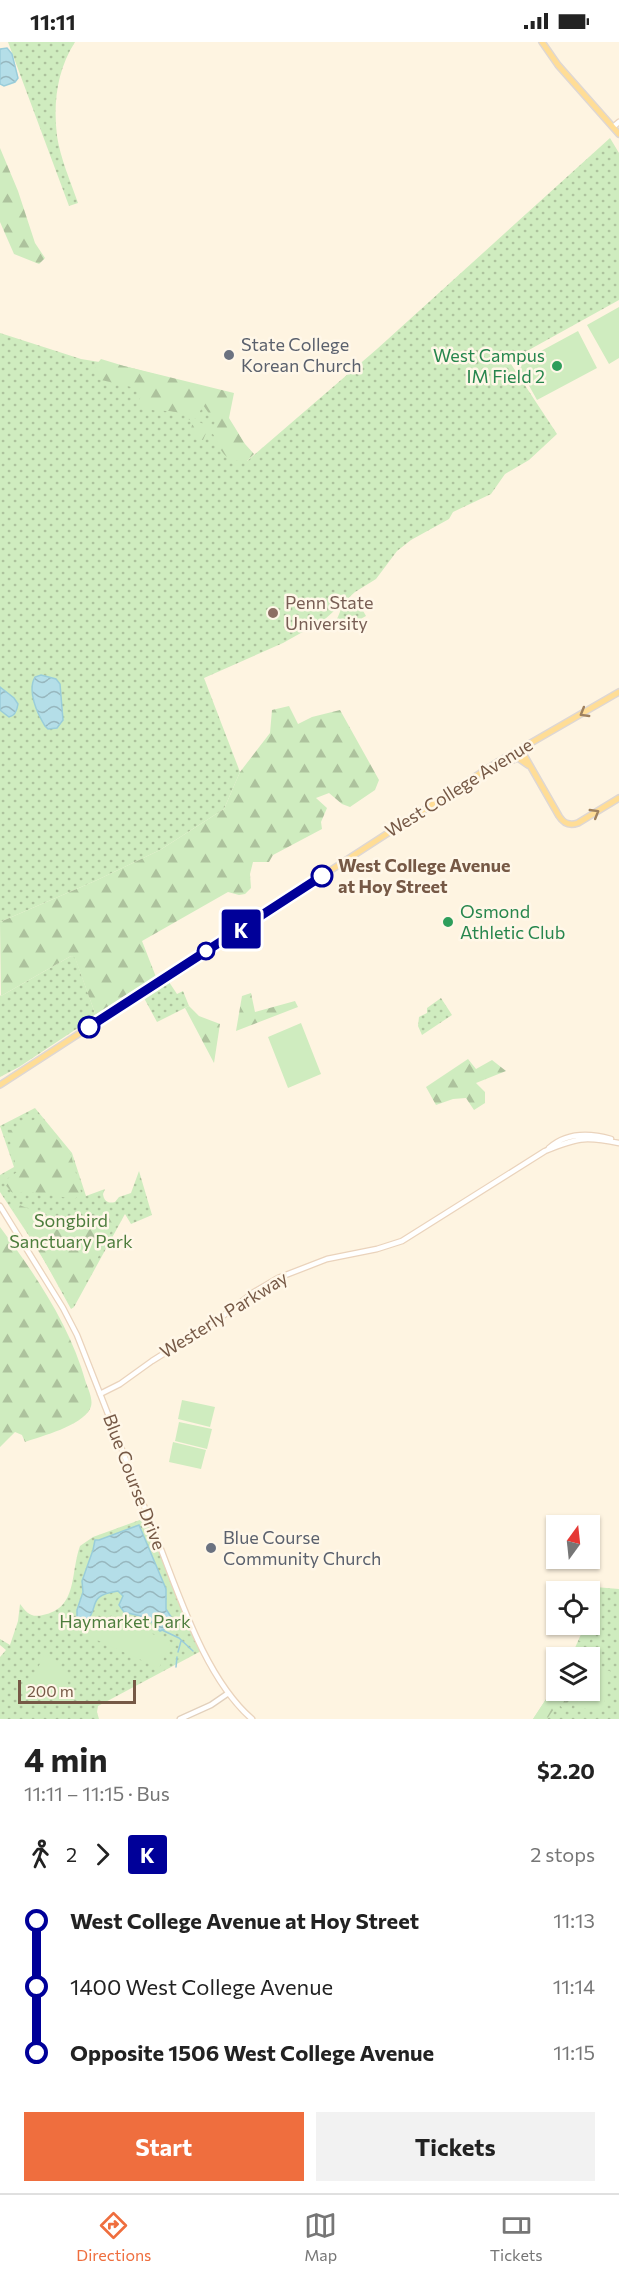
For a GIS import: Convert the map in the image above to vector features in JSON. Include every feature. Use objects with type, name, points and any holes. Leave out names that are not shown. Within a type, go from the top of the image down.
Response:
[{"type":"main road","points":[[542,42],[558,65],[619,134]]},
{"type":"main road","points":[[613,127],[619,122]]},
{"type":"main road","name":"West College Avenue","points":[[0,1084],[488,769],[619,692]]},
{"type":"main road","points":[[545,792],[524,752],[549,733]]},
{"type":"main road","points":[[488,769],[512,759],[519,759],[527,764],[562,820],[569,824],[578,823],[619,798]]},
{"type":"main road","name":"Westerly Parkway","points":[[100,1394],[120,1384],[278,1278],[327,1259],[391,1246],[420,1232],[545,1152],[564,1143],[583,1138],[619,1142]]},
{"type":"main road","name":"Blue Course Drive","points":[[0,1206],[67,1316],[175,1586],[207,1659],[227,1694],[252,1719]]},
{"type":"main road","name":"Blue Course Drive","points":[[0,1212],[21,1241]]},
{"type":"main road","points":[[180,1719],[211,1705],[227,1694]]},
{"type":"green space","points":[[8,42],[75,42],[60,75],[56,99],[56,124],[58,144],[78,203],[69,206]]},
{"type":"green space","name":"Penn State University","points":[[610,138],[619,153],[619,300],[509,361],[557,434],[529,460],[505,474],[491,494],[453,512],[449,519],[411,540],[397,551],[376,579],[355,592],[324,620],[283,643],[204,678],[240,772],[224,809],[160,850],[0,922],[0,333],[81,359],[124,366],[192,384],[247,461],[377,349]]},
{"type":"green space","points":[[0,148],[18,191],[35,243],[45,258],[39,264],[14,254],[0,222]]},
{"type":"green space","points":[[619,307],[619,358],[609,364],[587,325]]},
{"type":"green space","name":"West Campus IM Field 2","points":[[578,331],[597,368],[537,400],[517,364]]},
{"type":"green space","points":[[101,359],[234,393],[229,418],[254,454],[247,461],[228,458],[212,433],[207,431],[203,440],[196,439],[190,433],[192,425],[199,422],[213,428],[215,422],[203,405],[197,418],[189,420],[186,413],[148,409],[139,401],[140,389],[97,379],[95,366]]},
{"type":"green space","points":[[357,600],[366,616],[342,629],[337,619],[342,607]]},
{"type":"green space","points":[[289,706],[298,724],[312,717],[340,710],[379,780],[375,790],[350,807],[342,804],[329,793],[316,798],[327,808],[321,822],[322,829],[273,855],[269,862],[253,862],[250,874],[251,888],[245,894],[228,892],[142,941],[156,977],[96,1016],[75,958],[71,956],[1,996],[0,922],[160,850],[224,809],[240,772],[270,733],[272,710]]},
{"type":"green space","points":[[71,956],[75,957],[96,1016],[0,1077],[0,995]]},
{"type":"green space","points":[[169,982],[177,994],[183,991],[189,1006],[157,1022],[144,998]]},
{"type":"green space","points":[[251,993],[255,1012],[295,1001],[298,1007],[236,1031],[242,996]]},
{"type":"green space","points":[[441,998],[452,1015],[422,1035],[418,1026],[419,1017],[427,1013],[427,1008]]},
{"type":"green space","points":[[189,1006],[199,1016],[220,1024],[214,1063],[185,1008]]},
{"type":"green space","points":[[301,1023],[321,1074],[288,1088],[268,1037]]},
{"type":"green space","points":[[468,1059],[476,1069],[492,1060],[506,1071],[476,1083],[485,1092],[485,1103],[474,1110],[466,1098],[453,1099],[436,1105],[426,1087]]},
{"type":"green space","name":"Songbird Sanctuary Park","points":[[35,1108],[72,1153],[86,1196],[105,1189],[103,1194],[105,1200],[110,1203],[115,1202],[119,1197],[131,1193],[139,1171],[152,1215],[131,1224],[125,1214],[71,1309],[39,1251],[0,1192],[0,1175],[14,1167],[0,1126]]},
{"type":"green space","points":[[38,1118],[71,1155],[81,1192],[75,1199],[25,1191],[14,1195],[3,1182],[17,1172],[8,1131]]},
{"type":"green space","points":[[14,1203],[56,1219],[102,1227],[105,1217],[114,1217],[113,1227],[75,1304],[69,1302],[12,1207]]},
{"type":"green space","points":[[0,1227],[26,1263],[61,1321],[79,1362],[90,1393],[91,1403],[85,1415],[70,1425],[25,1442],[22,1435],[15,1432],[0,1447]]},
{"type":"green space","points":[[182,1400],[215,1407],[210,1427],[178,1419]]},
{"type":"green space","points":[[179,1422],[212,1429],[207,1449],[175,1441]]},
{"type":"green space","points":[[173,1442],[206,1450],[201,1469],[169,1462]]},
{"type":"green space","name":"Haymarket Park","points":[[148,1517],[203,1650],[98,1706],[99,1719],[0,1719],[0,1657],[6,1650],[0,1645],[0,1639],[10,1645],[18,1621],[20,1604],[32,1615],[39,1616],[54,1611],[62,1605],[71,1588],[80,1546],[93,1537]]},
{"type":"green space","points":[[600,1587],[619,1589],[619,1719],[533,1719],[546,1699],[600,1701],[600,1647],[575,1647],[581,1635],[600,1635]]},
{"type":"green space","points":[[111,1616],[171,1642],[159,1668],[88,1636],[94,1623],[105,1628]]},
{"type":"green space","points":[[581,1635],[592,1635],[589,1643],[579,1641]]},
{"type":"green space","points":[[45,1653],[58,1662],[66,1674],[68,1689],[65,1705],[30,1690],[29,1687]]},
{"type":"green space","points":[[600,1669],[610,1671],[603,1711],[576,1707],[577,1701],[600,1701]]},
{"type":"green space","points":[[546,1699],[565,1701],[572,1706],[571,1709],[563,1709],[558,1703],[547,1719],[533,1719]]},
{"type":"water","points":[[7,48],[12,54],[18,78],[15,82],[4,86],[0,84],[0,49]]},
{"type":"water","points":[[41,675],[56,679],[60,684],[63,720],[57,728],[48,729],[45,726],[34,702],[33,683],[35,677]]},
{"type":"water","points":[[0,687],[18,704],[15,713],[9,717],[0,710]]},
{"type":"water","points":[[139,1525],[166,1589],[166,1609],[171,1617],[170,1627],[160,1631],[148,1618],[124,1612],[119,1605],[123,1596],[118,1591],[97,1599],[92,1613],[84,1624],[77,1623],[77,1610],[83,1592],[82,1581],[95,1540]]},
{"type":"waterway","points":[[162,1630],[179,1638],[193,1651]]},
{"type":"waterway","points":[[178,1652],[181,1641]]},
{"type":"waterway","points":[[176,1667],[177,1657]]},
{"type":"bus line","name":"K","points":[[89,1027],[322,876]]},
{"type":"place","name":"State College Korean Church","points":[[229,355]]},
{"type":"place","name":"West Campus IM Field 2","points":[[557,366]]},
{"type":"place","name":"Penn State University","points":[[273,613]]},
{"type":"place","name":"West College Avenue at Hoy Street","points":[[322,876]]},
{"type":"place","name":"Osmond Athletic Club","points":[[448,922]]},
{"type":"place","name":"Blue Course Community Church","points":[[211,1548]]}]
